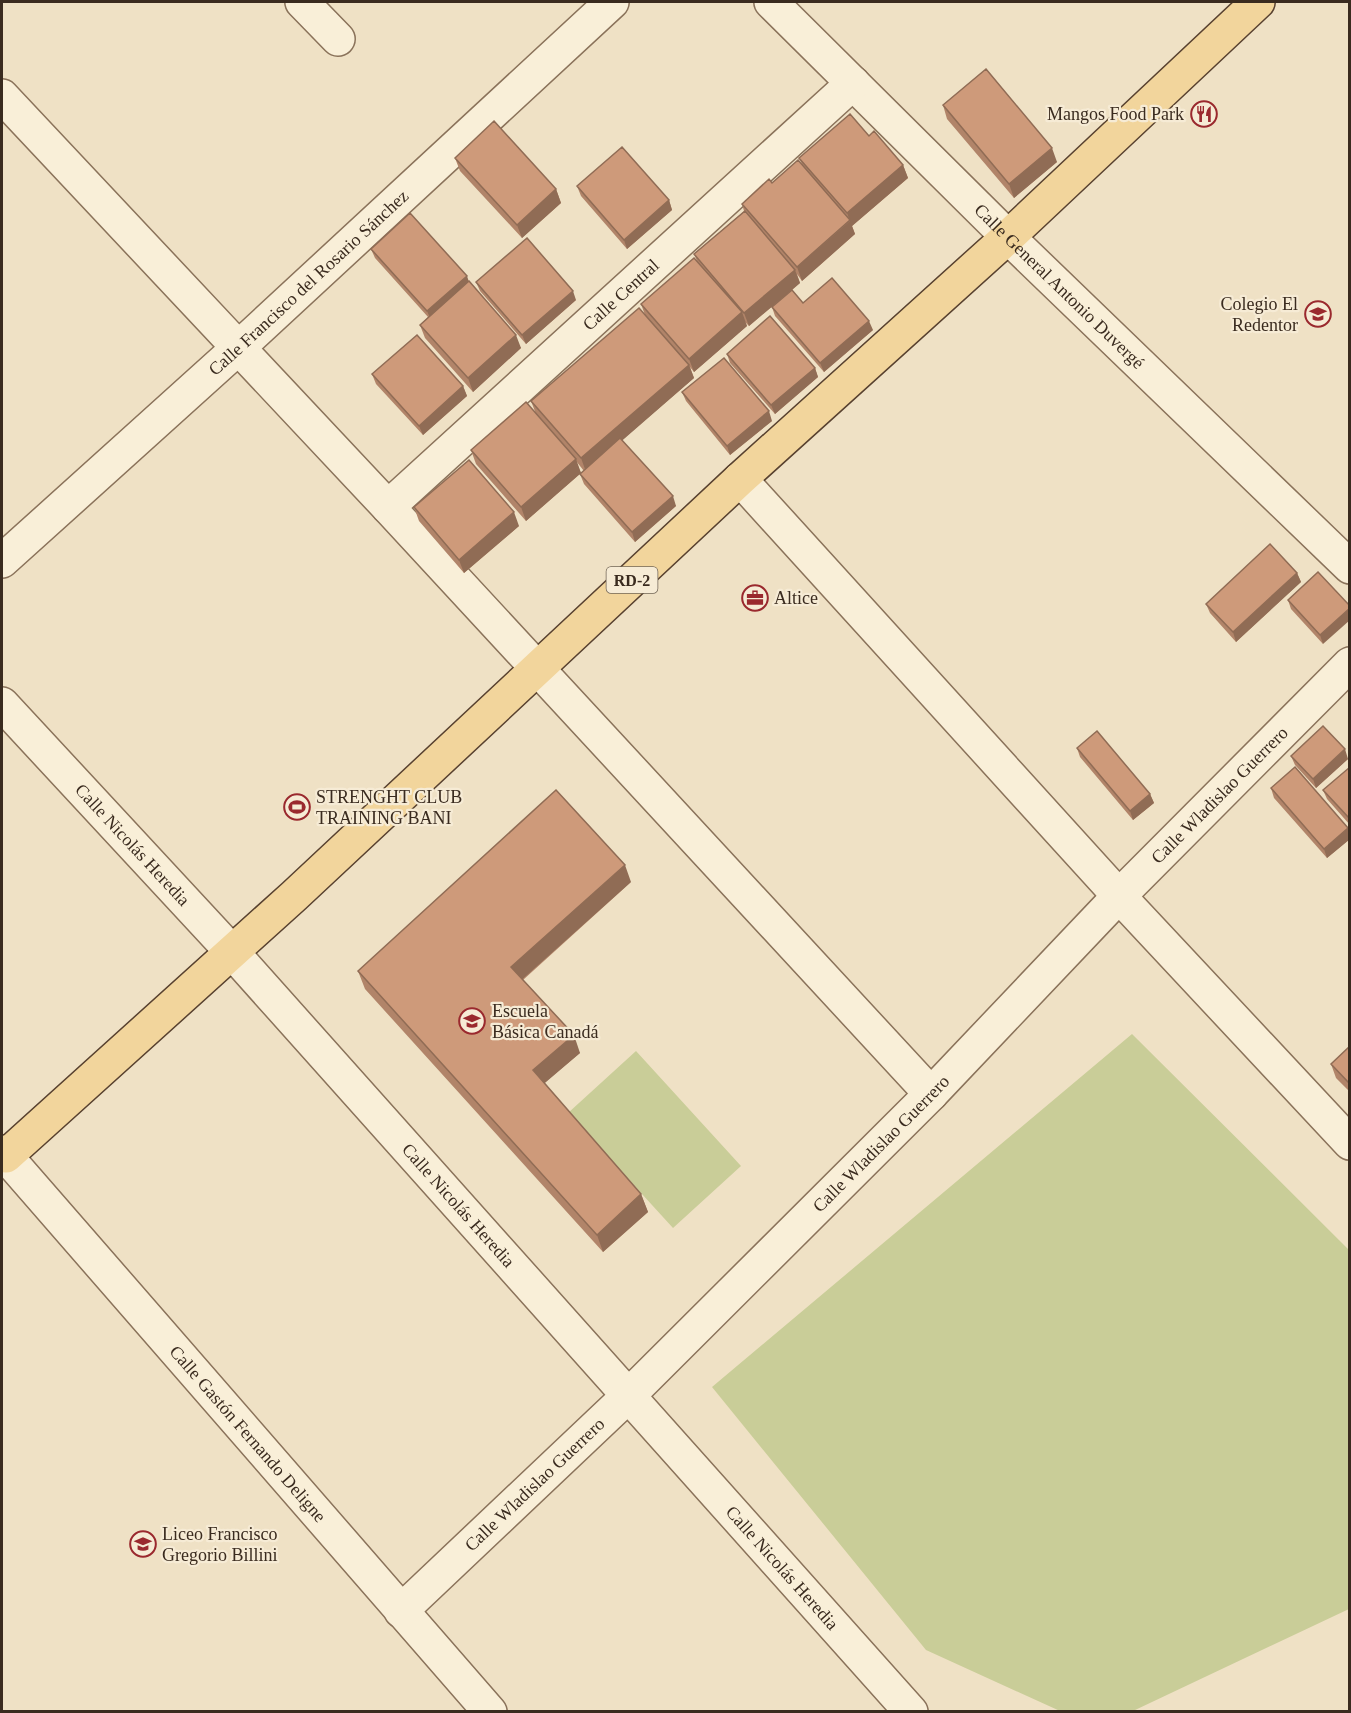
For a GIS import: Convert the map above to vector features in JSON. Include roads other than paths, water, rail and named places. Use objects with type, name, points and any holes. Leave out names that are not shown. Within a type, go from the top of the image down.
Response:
[{"type":"main road","name":"RD-2","points":[[3,1156],[232,952],[740,480],[1008,237],[1258,2]]},
{"type":"street","points":[[302,2],[338,39]]},
{"type":"street","name":"Calle Francisco del Rosario Sánchez","points":[[2,561],[237,349],[612,2]]},
{"type":"street","name":"Calle General Antonio Duvergé","points":[[771,2],[1008,237],[1350,567]]},
{"type":"street","name":"Calle Central","points":[[388,507],[853,83]]},
{"type":"street","points":[[2,96],[538,668],[931,1094]]},
{"type":"street","points":[[740,480],[1119,896],[1350,1143]]},
{"type":"street","name":"Calle Wladislao Guerrero","points":[[401,1611],[627,1397],[931,1094],[1119,896],[1350,663]]},
{"type":"street","name":"Calle Nicolás Heredia","points":[[2,704],[232,952],[627,1397],[911,1712]]},
{"type":"street","name":"Calle Gastón Fernando Deligne","points":[[3,1156],[401,1611],[474,1706]]},
{"type":"place","name":"Mangos Food Park","points":[[1204,114]]},
{"type":"place","name":"Colegio El Redentor","points":[[1318,314]]},
{"type":"place","name":"Altice","points":[[755,598]]},
{"type":"place","name":"STRENGHT CLUB TRAINING BANI","points":[[297,807]]},
{"type":"place","name":"Escuela Básica Canadá","points":[[472,1021]]},
{"type":"place","name":"Liceo Francisco Gregorio Billini","points":[[143,1544]]}]
